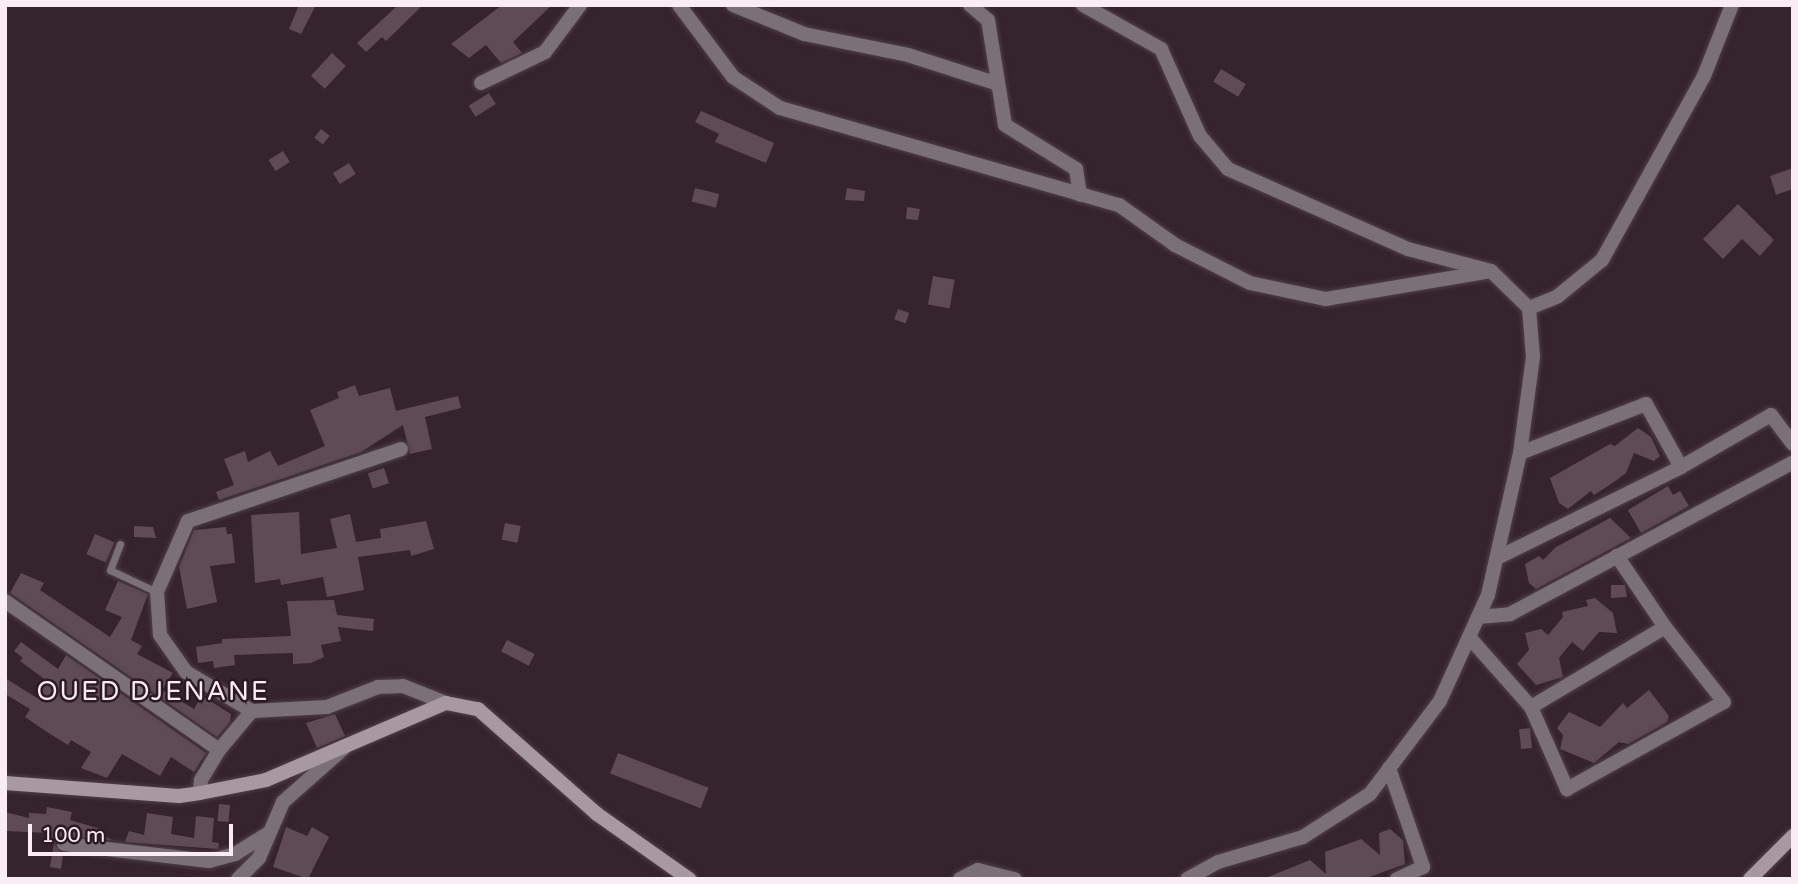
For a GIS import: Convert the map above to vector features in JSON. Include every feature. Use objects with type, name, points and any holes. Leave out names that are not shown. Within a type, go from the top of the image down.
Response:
[{"type":"main road","points":[[5,783],[178,796],[200,793],[266,780],[446,703],[478,709],[597,814],[689,879]]},
{"type":"main road","points":[[1750,879],[1793,836]]},
{"type":"street","points":[[481,83],[545,51],[580,5]]},
{"type":"street","points":[[678,5],[733,77],[780,108],[1119,205],[1175,245],[1250,283],[1326,299],[1491,271]]},
{"type":"street","points":[[733,5],[804,34],[908,55],[995,83]]},
{"type":"street","points":[[970,5],[988,20],[995,83],[1005,125],[1076,169],[1080,195]]},
{"type":"street","points":[[1083,5],[1161,50],[1200,136],[1228,169],[1408,249],[1491,271],[1530,308],[1533,358],[1520,453],[1497,558],[1478,617],[1440,701],[1370,793],[1303,837],[1218,862],[1191,878]]},
{"type":"street","points":[[1530,308],[1558,296],[1602,260],[1704,76],[1732,5]]},
{"type":"street","points":[[1520,453],[1646,404],[1681,467]]},
{"type":"street","points":[[1497,558],[1681,467],[1770,415],[1793,444]]},
{"type":"street","points":[[401,449],[188,522],[157,592],[160,635],[186,672],[253,711],[327,707],[378,687],[403,686],[446,703]]},
{"type":"street","points":[[1478,617],[1510,614],[1793,462]]},
{"type":"street","points":[[1469,637],[1531,707],[1567,789],[1724,702],[1665,627],[1617,556]]},
{"type":"street","points":[[5,601],[219,750]]},
{"type":"street","points":[[1531,707],[1665,627]]},
{"type":"street","points":[[200,793],[201,780],[219,750],[253,711]]},
{"type":"street","points":[[239,879],[259,858],[267,834],[283,802],[349,743]]},
{"type":"street","points":[[1389,768],[1424,873],[1397,879]]},
{"type":"street","points":[[64,844],[209,861],[235,854],[267,834]]},
{"type":"street","points":[[960,879],[978,870],[1015,879]]},
{"type":"lane","points":[[120,544],[110,570],[157,592]]},
{"type":"building","points":[[299,5],[316,5],[301,34],[289,29]]},
{"type":"building","points":[[398,5],[423,5],[386,41],[382,37],[366,52],[357,43]]},
{"type":"building","points":[[502,5],[552,5],[513,42],[522,53],[501,63],[486,45],[469,58],[451,44]]},
{"type":"building","points":[[332,53],[346,66],[325,89],[311,76]]},
{"type":"building","points":[[1221,69],[1246,84],[1238,97],[1213,82]]},
{"type":"building","points":[[489,93],[496,104],[476,117],[469,106]]},
{"type":"building","points":[[701,111],[774,143],[766,163],[715,142],[719,134],[695,122]]},
{"type":"building","points":[[321,129],[330,136],[323,144],[314,138]]},
{"type":"building","points":[[283,151],[290,162],[275,171],[269,160]]},
{"type":"building","points":[[349,163],[356,174],[340,184],[333,173]]},
{"type":"building","points":[[1793,168],[1793,189],[1776,195],[1770,176]]},
{"type":"building","points":[[695,188],[719,194],[716,208],[692,202]]},
{"type":"building","points":[[847,188],[865,191],[864,201],[845,200]]},
{"type":"building","points":[[1738,204],[1774,240],[1760,256],[1742,239],[1723,259],[1703,239]]},
{"type":"building","points":[[907,207],[920,209],[918,220],[906,219]]},
{"type":"building","points":[[933,276],[955,280],[950,308],[928,305]]},
{"type":"building","points":[[898,309],[909,313],[906,323],[894,319]]},
{"type":"building","points":[[355,385],[359,396],[390,388],[396,411],[458,396],[461,408],[425,417],[432,449],[410,454],[403,425],[361,452],[219,500],[216,492],[234,485],[224,459],[245,451],[248,462],[270,451],[278,466],[325,446],[310,410],[339,398],[337,392]]},
{"type":"building","points":[[1638,428],[1651,437],[1660,456],[1654,461],[1634,453],[1626,473],[1614,482],[1594,495],[1591,491],[1568,509],[1559,503],[1550,478],[1610,444],[1615,446]]},
{"type":"building","points":[[384,468],[389,483],[373,488],[368,473]]},
{"type":"building","points":[[1668,486],[1673,495],[1680,491],[1689,506],[1641,533],[1628,510]]},
{"type":"building","points":[[299,512],[301,554],[337,548],[330,519],[350,514],[356,542],[381,538],[380,529],[426,521],[434,549],[411,556],[410,550],[358,557],[364,590],[327,597],[323,577],[281,585],[280,579],[255,583],[251,515]]},
{"type":"building","points":[[1610,518],[1631,538],[1536,589],[1529,583],[1525,564],[1539,556],[1543,560],[1556,547]]},
{"type":"building","points":[[505,523],[521,526],[517,543],[502,540]]},
{"type":"building","points":[[134,526],[153,527],[156,538],[134,537]]},
{"type":"building","points":[[226,527],[227,534],[232,534],[235,563],[210,566],[217,602],[187,609],[179,567],[194,530]]},
{"type":"building","points":[[95,534],[114,542],[106,562],[86,554]]},
{"type":"building","points":[[21,573],[44,583],[40,590],[110,637],[122,617],[105,610],[118,581],[148,594],[131,640],[142,646],[137,654],[173,673],[162,690],[194,709],[202,696],[231,714],[230,722],[217,737],[10,593]]},
{"type":"building","points":[[1611,585],[1625,585],[1627,597],[1611,598]]},
{"type":"building","points":[[1595,598],[1613,613],[1617,633],[1599,632],[1583,651],[1572,642],[1559,658],[1563,677],[1536,685],[1517,664],[1529,650],[1525,633],[1541,629],[1548,635],[1563,617],[1562,612],[1588,606],[1586,600]]},
{"type":"building","points":[[334,600],[337,615],[374,619],[373,631],[338,627],[341,641],[321,645],[324,657],[311,663],[293,664],[293,653],[234,655],[235,665],[214,668],[213,661],[198,663],[196,647],[222,643],[222,639],[291,636],[287,601]]},
{"type":"building","points":[[507,640],[535,654],[529,666],[501,652]]},
{"type":"building","points":[[21,642],[58,669],[66,655],[206,753],[194,772],[171,757],[160,776],[122,754],[107,778],[81,768],[91,752],[71,740],[68,745],[50,734],[25,717],[30,709],[5,694],[5,678],[37,698],[47,681],[20,661],[23,658],[14,651]]},
{"type":"building","points":[[1649,690],[1669,716],[1667,722],[1628,744],[1619,742],[1594,763],[1560,749],[1563,735],[1557,728],[1569,712],[1600,727],[1623,703],[1627,708]]},
{"type":"building","points":[[335,714],[345,736],[317,748],[306,723]]},
{"type":"building","points":[[1530,728],[1532,748],[1521,749],[1519,729]]},
{"type":"building","points":[[618,753],[709,788],[701,808],[610,774]]},
{"type":"building","points":[[219,804],[230,805],[228,822],[218,821]]},
{"type":"building","points":[[47,807],[72,812],[70,820],[104,830],[103,835],[112,840],[60,836],[54,844],[63,854],[61,869],[50,867],[54,843],[47,842],[49,833],[5,831],[5,812],[29,818],[29,813],[46,814]]},
{"type":"building","points":[[147,813],[173,817],[171,834],[194,838],[196,816],[214,818],[212,842],[219,843],[218,849],[125,842],[129,831],[144,835]]},
{"type":"building","points":[[286,827],[307,836],[312,827],[329,837],[308,879],[273,867]]},
{"type":"building","points":[[1390,829],[1403,840],[1405,864],[1364,879],[1263,879],[1310,860],[1326,874],[1325,852],[1361,839],[1380,855],[1379,833]]},
{"type":"district","name":"OUED DJENANE","points":[[153,692]]}]
